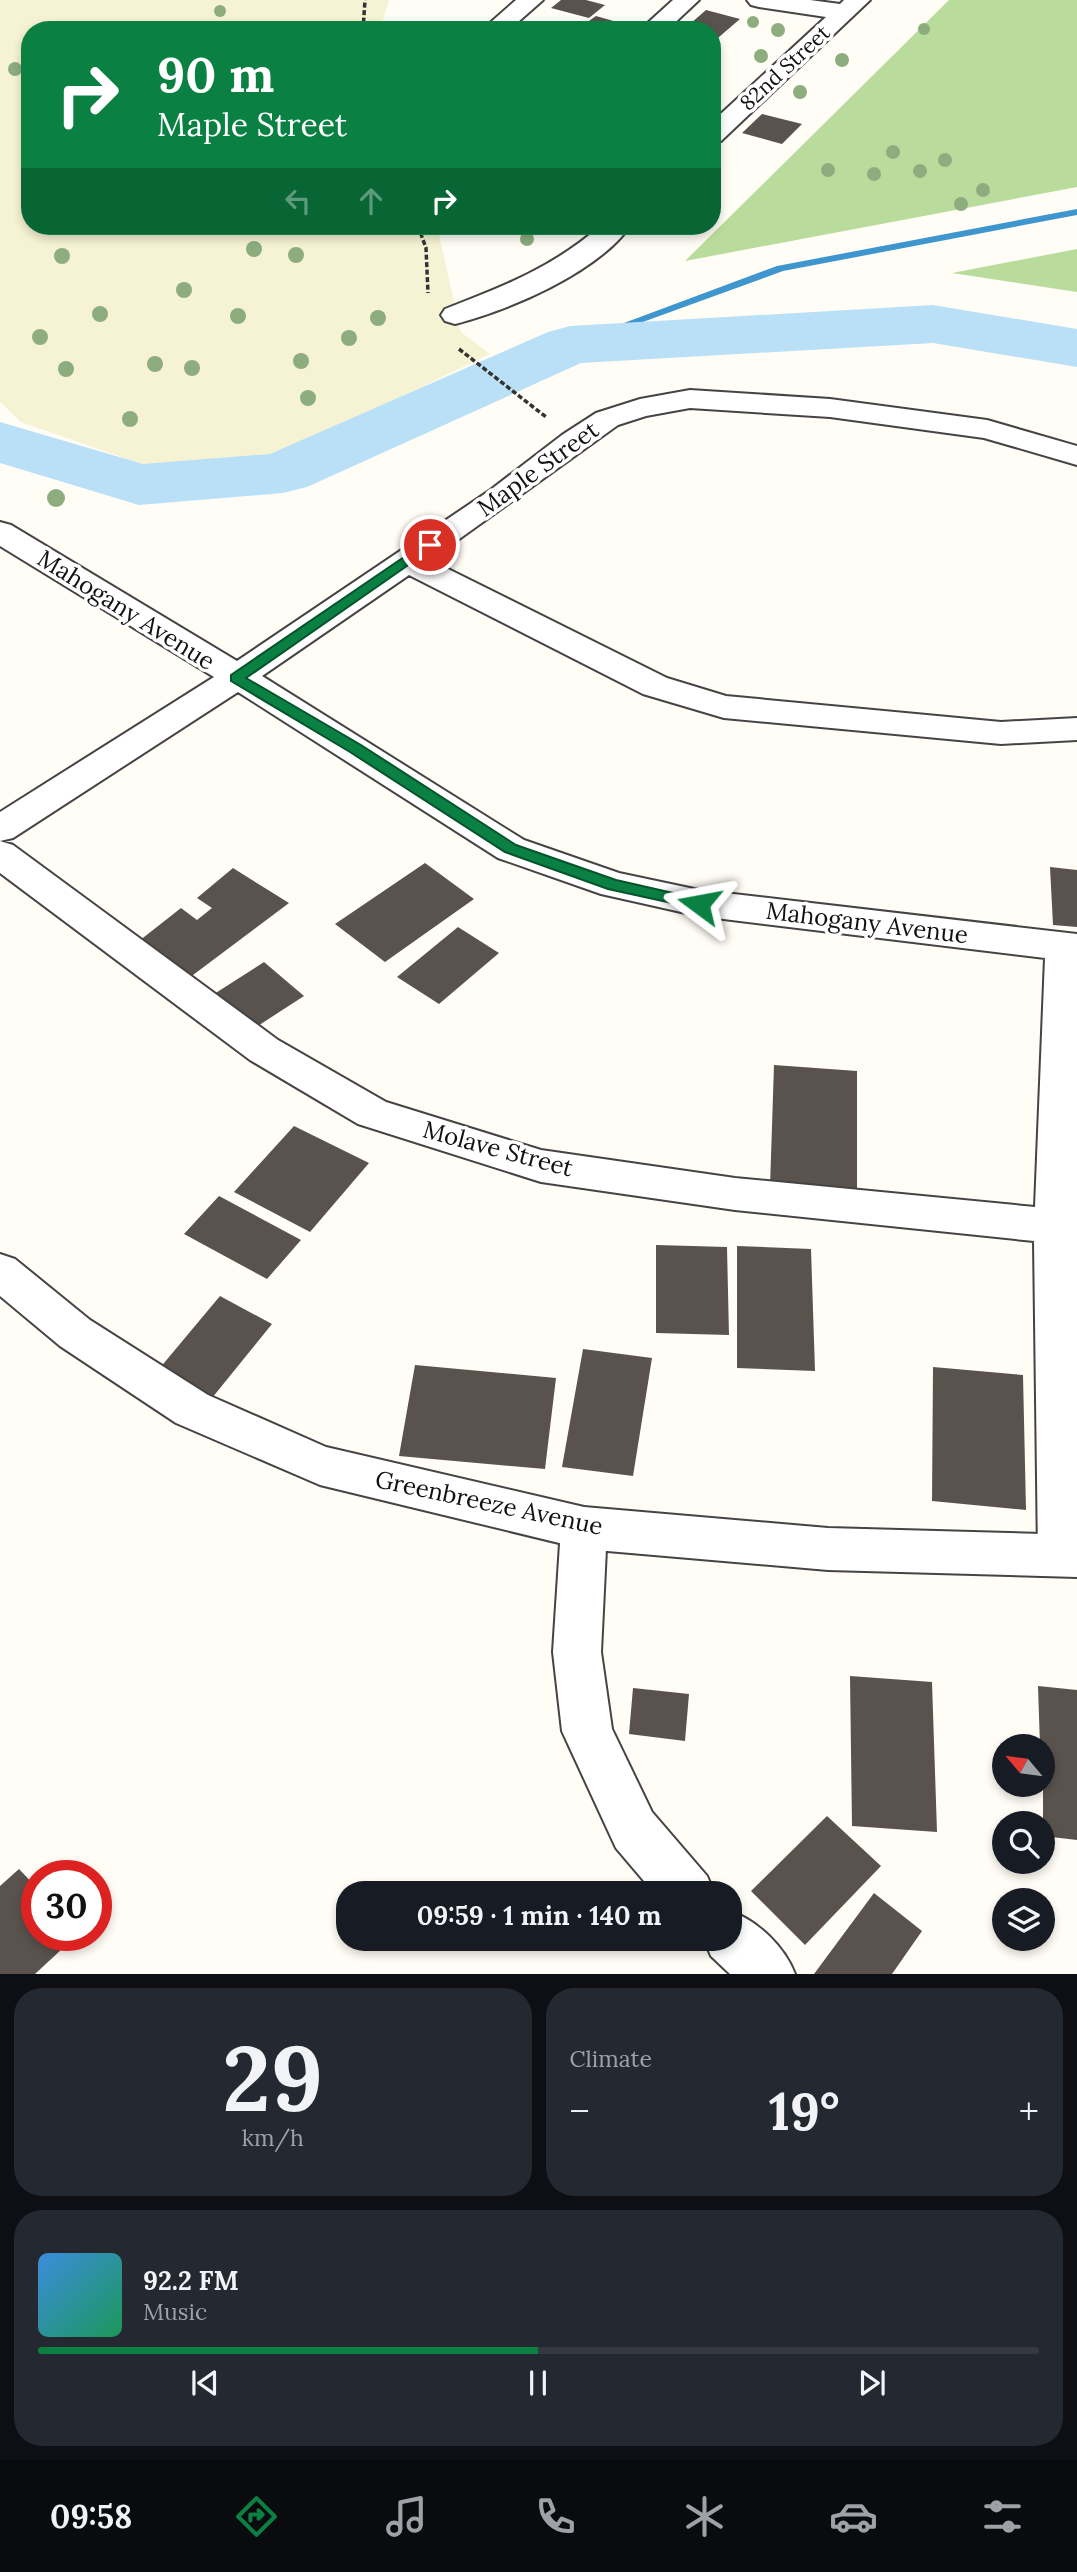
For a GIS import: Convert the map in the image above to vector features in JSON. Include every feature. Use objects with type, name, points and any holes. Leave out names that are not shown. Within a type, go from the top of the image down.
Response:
[{"type":"street","points":[[505,21],[531,0]]},
{"type":"street","points":[[662,21],[687,0]]},
{"type":"street","points":[[759,0],[851,6]]},
{"type":"street","name":"82nd Street","points":[[721,128],[851,6]]},
{"type":"street","points":[[455,315],[540,280],[580,258],[606,235]]},
{"type":"street","name":"Maple Street","points":[[0,829],[236,678],[500,498],[573,441],[607,419],[640,408],[690,399],[830,408],[987,429],[1077,456]]},
{"type":"street","name":"Mahogany Avenue","points":[[0,532],[355,748],[511,849],[614,885],[699,904],[1070,947]]},
{"type":"street","points":[[407,561],[655,686],[724,707],[1001,733],[1077,729]]},
{"type":"street","name":"Molave Street","points":[[0,854],[264,1050],[372,1113],[541,1166],[735,1194],[1066,1227]]},
{"type":"street","points":[[1069,1556],[1066,1227],[1070,947]]},
{"type":"street","name":"Greenbreeze Avenue","points":[[0,1271],[75,1334],[192,1409],[320,1465],[584,1528],[828,1549],[1069,1556]]},
{"type":"street","points":[[584,1528],[577,1652],[587,1731],[634,1830],[678,1881]]},
{"type":"street","points":[[742,1948],[769,1973]]},
{"type":"path","points":[[364,21],[365,0]]},
{"type":"path","points":[[421,235],[426,248],[428,301]]},
{"type":"path","points":[[453,344],[505,387],[534,406],[573,441]]},
{"type":"shaded area","points":[[0,0],[389,0],[383,21],[21,21],[21,235],[439,235],[461,332],[490,354],[284,453],[144,465],[21,422],[0,402]]},
{"type":"green space","points":[[949,0],[1077,0],[1077,187],[685,261],[711,235],[721,235],[721,225]]},
{"type":"green space","points":[[1077,249],[1077,292],[952,273]]},
{"type":"building","points":[[561,0],[586,0],[605,5],[589,18],[551,8]]},
{"type":"building","points":[[706,10],[740,19],[721,35],[721,21],[693,21]]},
{"type":"building","points":[[596,16],[614,21],[589,21]]},
{"type":"building","points":[[762,114],[802,124],[782,144],[742,133]]},
{"type":"building","points":[[425,863],[474,899],[385,962],[335,924]]},
{"type":"building","points":[[1050,867],[1077,870],[1077,927],[1053,925]]},
{"type":"building","points":[[233,868],[289,903],[189,978],[139,941],[181,908],[197,920],[212,908],[197,898]]},
{"type":"building","points":[[458,927],[499,953],[439,1004],[397,977]]},
{"type":"building","points":[[264,962],[304,996],[250,1031],[211,996]]},
{"type":"building","points":[[774,1065],[857,1071],[857,1193],[770,1187]]},
{"type":"building","points":[[294,1126],[369,1163],[310,1232],[234,1192]]},
{"type":"building","points":[[219,1196],[301,1240],[267,1279],[184,1234]]},
{"type":"building","points":[[656,1245],[727,1247],[729,1335],[656,1333]]},
{"type":"building","points":[[737,1246],[811,1249],[815,1371],[737,1368]]},
{"type":"building","points":[[220,1296],[272,1324],[212,1398],[159,1369]]},
{"type":"building","points":[[583,1349],[652,1358],[633,1476],[562,1467]]},
{"type":"building","points":[[415,1365],[556,1378],[545,1469],[399,1456]]},
{"type":"building","points":[[933,1367],[1023,1375],[1026,1510],[932,1501]]},
{"type":"building","points":[[850,1676],[932,1682],[937,1832],[852,1826]]},
{"type":"building","points":[[1038,1686],[1077,1690],[1077,1840],[1055,1837],[1055,1811],[1043,1811],[1043,1797],[1055,1797],[1055,1734],[1040,1734]]},
{"type":"building","points":[[633,1688],[689,1694],[685,1741],[629,1734]]},
{"type":"building","points":[[827,1816],[881,1866],[805,1945],[751,1891]]},
{"type":"building","points":[[19,1869],[21,1871],[21,1951],[60,1951],[35,1974],[0,1974],[0,1886]]},
{"type":"building","points":[[874,1893],[922,1931],[892,1974],[814,1974]]},
{"type":"waterway","points":[[570,345],[781,268],[1077,212]]},
{"type":"waterway","points":[[0,442],[139,485],[283,473],[570,345],[933,324],[1077,348]]},
{"type":"route","points":[[430,545],[236,678],[355,748],[511,849],[614,885],[699,904]]}]
